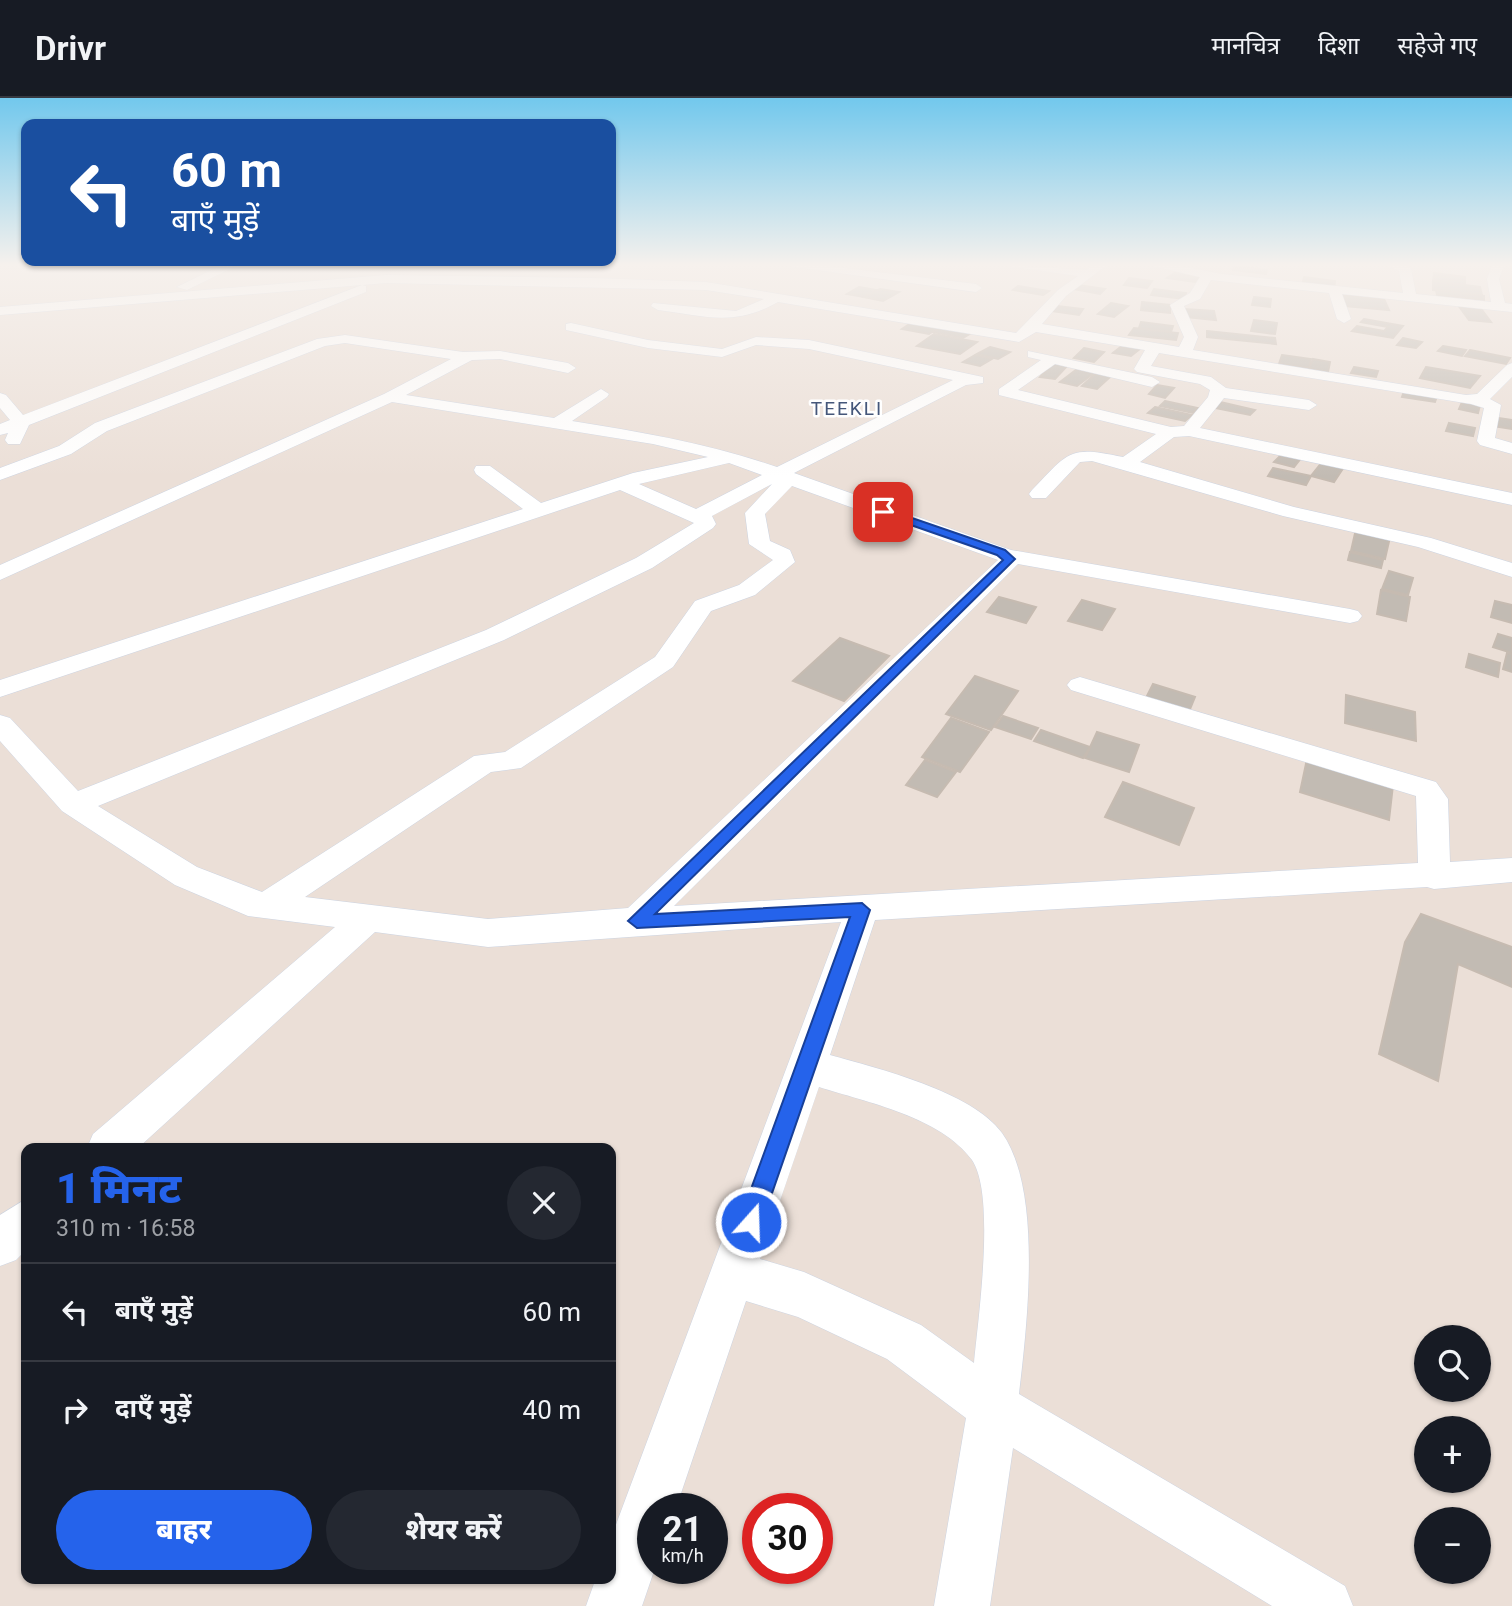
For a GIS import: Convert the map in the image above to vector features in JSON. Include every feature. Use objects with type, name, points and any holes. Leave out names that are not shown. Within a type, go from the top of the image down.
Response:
[{"type":"street","points":[[0,430],[244,335]]},
{"type":"street","points":[[609,335],[648,344],[722,353],[732,353],[755,341],[816,348],[887,359],[1009,387]]},
{"type":"street","points":[[1005,335],[1019,338],[1022,335]]},
{"type":"street","points":[[1081,335],[1512,407]]},
{"type":"street","points":[[1184,353],[1190,335]]},
{"type":"street","points":[[0,475],[65,450],[101,427],[321,342],[345,338],[464,356],[500,355],[568,368]]},
{"type":"street","points":[[1019,338],[1019,348],[1051,360],[1152,382]]},
{"type":"street","points":[[235,339],[269,346]]},
{"type":"street","points":[[1154,348],[1142,369],[1210,381],[1216,384],[1219,392]]},
{"type":"street","points":[[0,573],[390,397],[464,360],[467,357],[464,356]]},
{"type":"street","points":[[1051,360],[1005,392],[1017,397],[1512,499]]},
{"type":"street","points":[[1473,400],[1482,398],[1512,368]]},
{"type":"street","points":[[697,517],[753,484],[782,477],[867,426],[969,379]]},
{"type":"street","points":[[1219,392],[1309,405]]},
{"type":"street","points":[[1129,464],[1179,431],[1219,392]]},
{"type":"street","points":[[556,424],[601,394]]},
{"type":"street","points":[[390,397],[653,439],[733,458],[1007,556],[1350,616]]},
{"type":"street","points":[[0,398],[21,423]]},
{"type":"street","points":[[1492,404],[1486,441],[1512,449]]},
{"type":"street","points":[[0,475],[21,423]]},
{"type":"street","points":[[1040,494],[1071,459],[1078,456],[1129,464],[1290,512],[1424,541],[1512,570]]},
{"type":"street","points":[[0,690],[621,483],[733,458]]},
{"type":"street","points":[[483,470],[537,511]]},
{"type":"street","points":[[266,906],[484,764],[511,761],[664,662],[699,609],[710,602],[747,590],[784,562],[782,555],[760,544],[755,513],[782,477]]},
{"type":"street","points":[[73,804],[495,635],[568,603],[702,528],[705,521],[621,483]]},
{"type":"street","points":[[637,921],[1009,561],[1007,556]]},
{"type":"street","points":[[1080,685],[1426,789],[1433,799],[1434,877]]},
{"type":"street","points":[[0,724],[73,804],[186,876],[248,903],[488,933],[637,921],[1434,877],[1512,870]]},
{"type":"street","points":[[614,1606],[862,910]]},
{"type":"street","points":[[114,1143],[368,918]]},
{"type":"street","points":[[806,1065],[919,1103],[961,1122],[990,1149],[1007,1209],[995,1408],[962,1606]]},
{"type":"street","points":[[0,1244],[21,1225]]},
{"type":"street","points":[[732,1274],[804,1295],[904,1342],[995,1408],[1325,1606]]},
{"type":"building","points":[[932,335],[977,342],[960,354],[917,346]]},
{"type":"building","points":[[1133,335],[1177,335],[1176,340]]},
{"type":"building","points":[[1249,335],[1275,338],[1276,344],[1207,337]]},
{"type":"building","points":[[1403,338],[1422,342],[1416,348],[1397,345]]},
{"type":"building","points":[[1123,345],[1141,348],[1131,356],[1113,353]]},
{"type":"building","points":[[1443,346],[1466,350],[1462,356],[1438,351]]},
{"type":"building","points":[[990,347],[1010,352],[998,359],[977,354]]},
{"type":"building","points":[[1084,348],[1104,352],[1094,362],[1074,358]]},
{"type":"building","points":[[1470,350],[1510,358],[1506,364],[1465,356]]},
{"type":"building","points":[[975,355],[992,359],[980,366],[963,362]]},
{"type":"building","points":[[1282,355],[1311,359],[1309,368],[1279,364]]},
{"type":"building","points":[[1313,359],[1330,362],[1328,372],[1309,369]]},
{"type":"building","points":[[1053,363],[1067,366],[1055,379],[1040,377]]},
{"type":"building","points":[[1354,367],[1378,371],[1376,377],[1351,373]]},
{"type":"building","points":[[1426,367],[1480,376],[1470,388],[1420,378]]},
{"type":"building","points":[[1077,369],[1094,373],[1077,386],[1060,382]]},
{"type":"building","points":[[1096,373],[1111,376],[1097,389],[1082,386]]},
{"type":"building","points":[[1157,385],[1174,388],[1165,398],[1149,394]]},
{"type":"building","points":[[1404,391],[1437,396],[1435,402],[1402,397]]},
{"type":"building","points":[[1165,401],[1198,408],[1193,413],[1160,406]]},
{"type":"building","points":[[1216,401],[1255,410],[1250,415],[1211,407]]},
{"type":"building","points":[[1462,402],[1480,405],[1478,413],[1459,409]]},
{"type":"building","points":[[1155,407],[1192,415],[1185,421],[1148,413]]},
{"type":"building","points":[[1492,417],[1512,420],[1512,429],[1492,426]]},
{"type":"building","points":[[1449,423],[1475,428],[1473,436],[1446,431]]},
{"type":"building","points":[[1283,453],[1302,457],[1294,467],[1274,462]]},
{"type":"building","points":[[1322,462],[1344,467],[1334,482],[1311,476]]},
{"type":"building","points":[[1273,468],[1311,476],[1306,485],[1268,476]]},
{"type":"building","points":[[1356,529],[1390,537],[1385,559],[1351,551]]},
{"type":"building","points":[[1350,552],[1383,560],[1381,568],[1348,560]]},
{"type":"building","points":[[1389,571],[1413,578],[1408,595],[1382,589]]},
{"type":"building","points":[[1381,590],[1410,597],[1406,621],[1377,614]]},
{"type":"building","points":[[999,597],[1036,607],[1026,623],[987,612]]},
{"type":"building","points":[[1082,600],[1115,609],[1102,630],[1068,621]]},
{"type":"building","points":[[1495,601],[1512,605],[1512,623],[1491,617]]},
{"type":"building","points":[[1498,634],[1512,638],[1512,653],[1493,647]]},
{"type":"building","points":[[840,638],[889,656],[844,701],[793,681]]},
{"type":"building","points":[[1507,653],[1512,654],[1512,672],[1503,669]]},
{"type":"building","points":[[1469,654],[1500,663],[1498,677],[1466,667]]},
{"type":"building","points":[[975,676],[1018,691],[991,730],[946,714]]},
{"type":"building","points":[[1153,684],[1195,697],[1188,714],[1145,700]]},
{"type":"building","points":[[1346,695],[1415,712],[1416,741],[1345,723]]},
{"type":"building","points":[[1003,716],[1038,728],[1031,739],[995,727]]},
{"type":"building","points":[[951,718],[989,732],[960,772],[922,757]]},
{"type":"building","points":[[1041,730],[1090,747],[1083,758],[1034,741]]},
{"type":"building","points":[[1097,732],[1139,745],[1129,772],[1085,758]]},
{"type":"building","points":[[1307,759],[1393,785],[1389,820],[1300,792]]},
{"type":"building","points":[[925,760],[956,772],[937,797],[906,785]]},
{"type":"building","points":[[1123,782],[1194,808],[1179,845],[1105,817]]},
{"type":"building","points":[[1421,914],[1512,947],[1512,987],[1458,964],[1438,1081],[1379,1054],[1405,942]]},
{"type":"district","name":"TEEKLI","points":[[847,408]]},
{"type":"route","points":[[751,1222],[862,910],[637,921],[1009,559],[1001,552],[883,512]]}]
